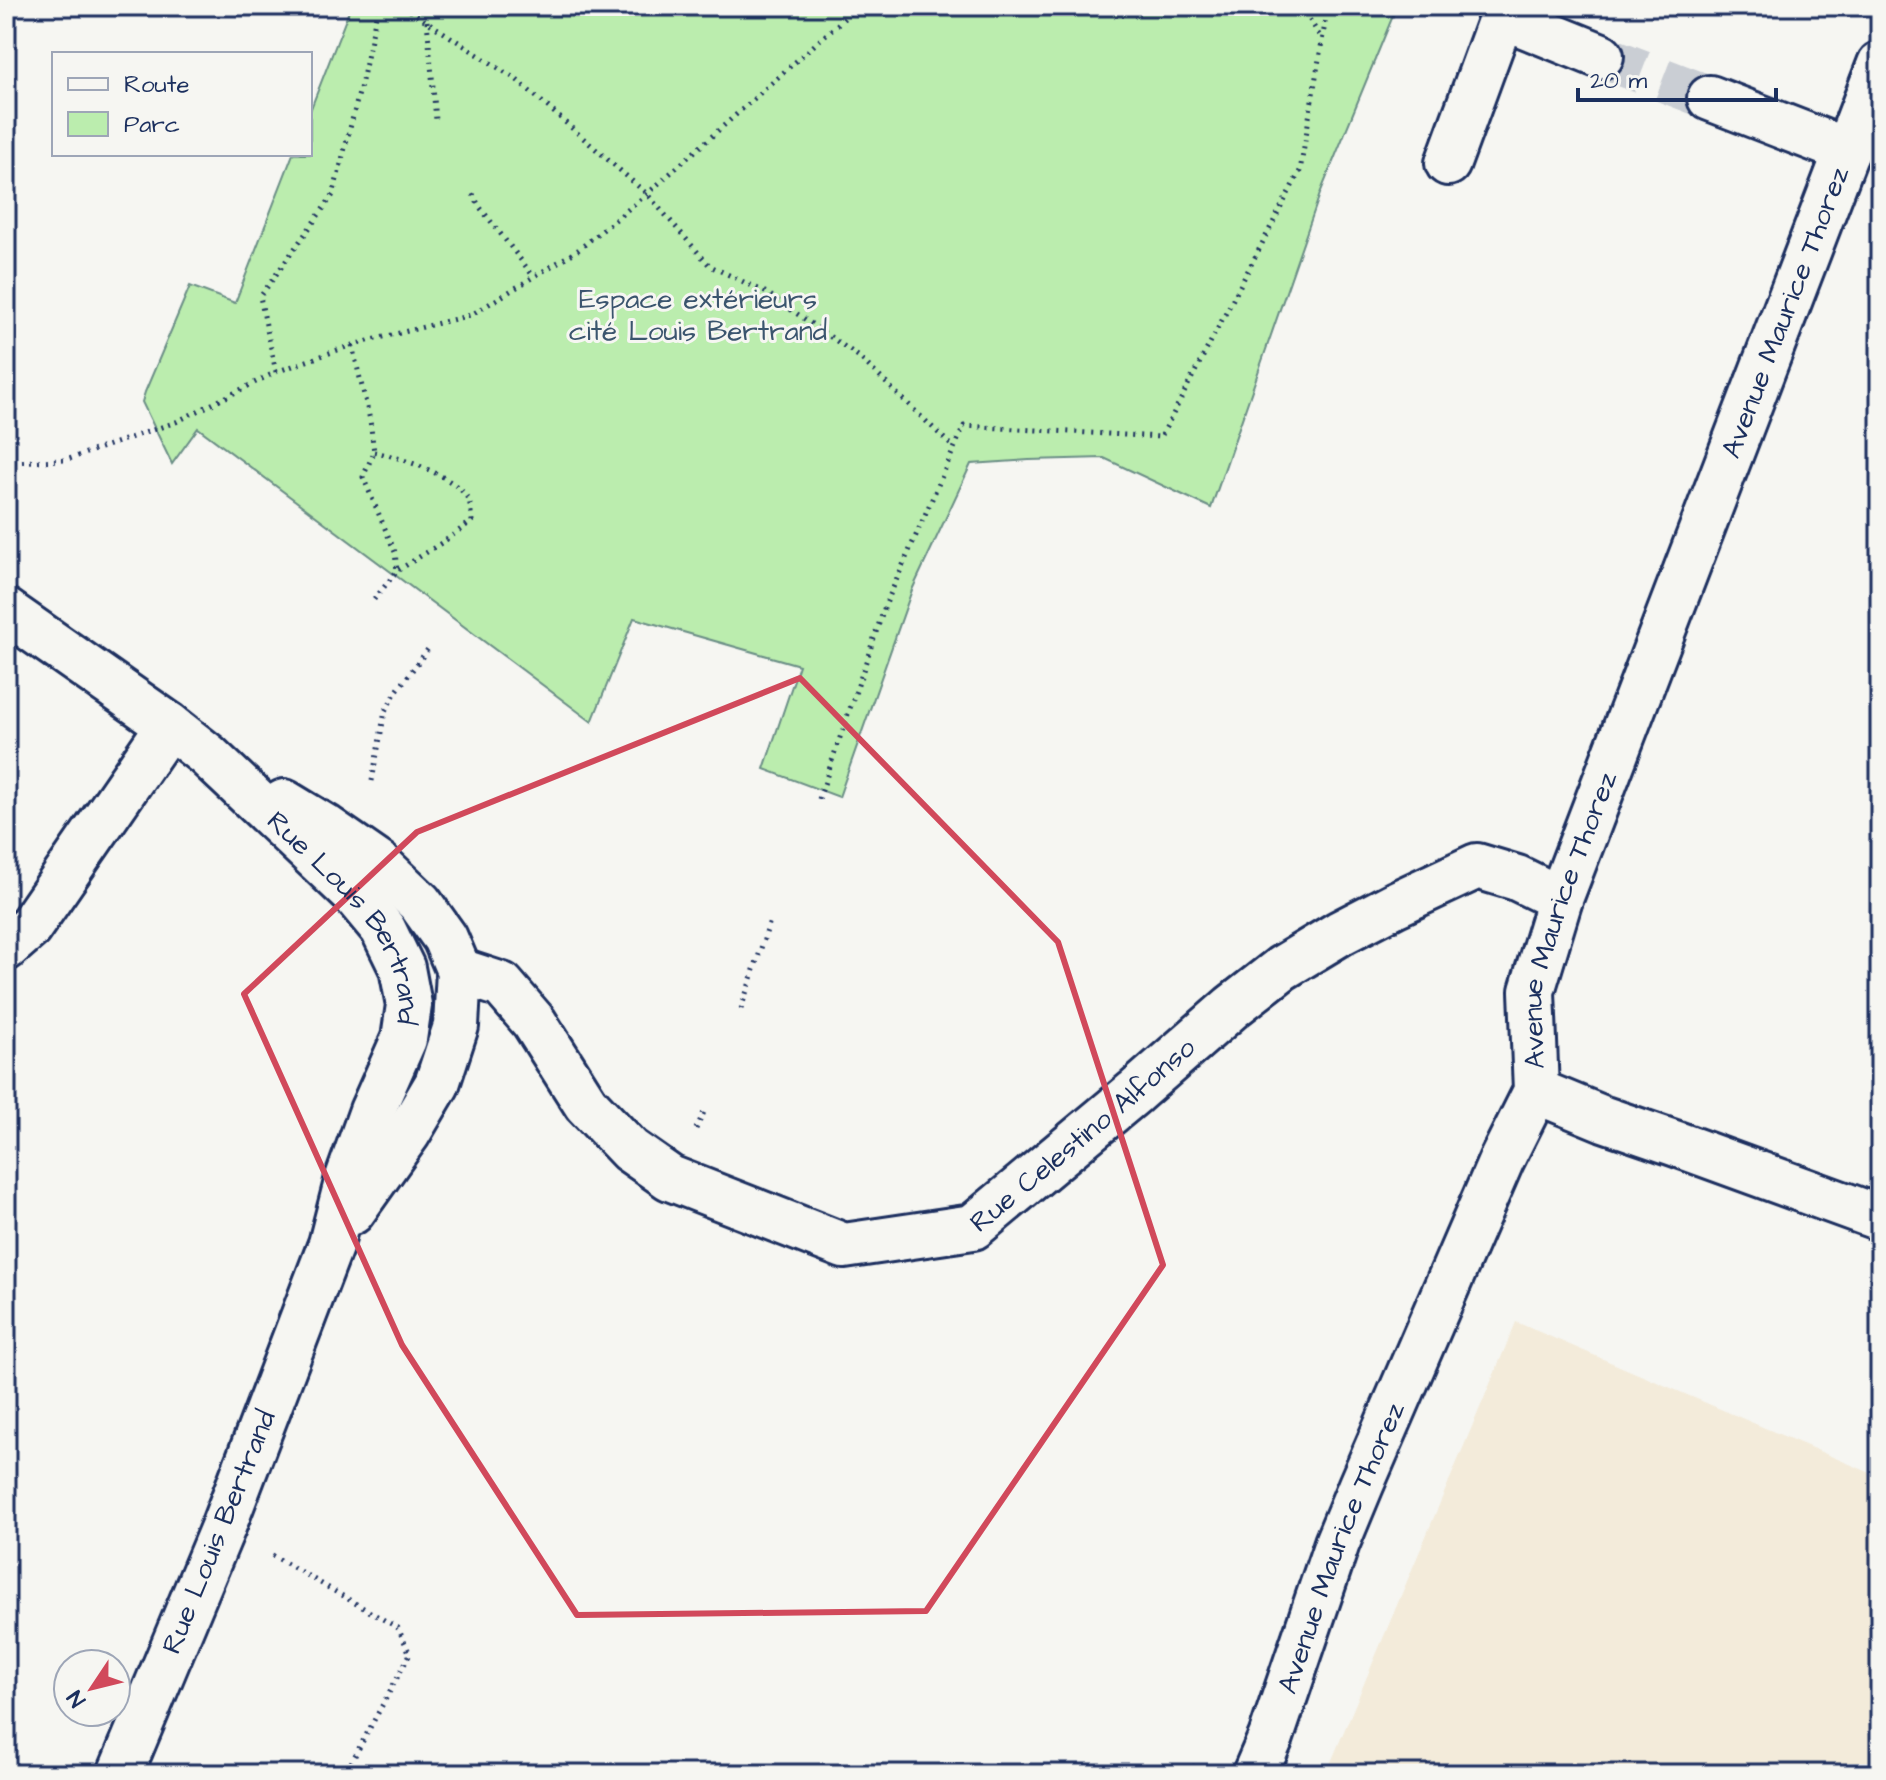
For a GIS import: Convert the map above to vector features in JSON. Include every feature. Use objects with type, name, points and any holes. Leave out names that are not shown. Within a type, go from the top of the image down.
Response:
[{"type":"main road","points":[[1448,163],[1502,16],[1601,56]]},
{"type":"main road","name":"Avenue Maurice Thorez","points":[[1255,1774],[1271,1737],[1337,1543],[1501,1161],[1536,1091],[1532,991],[1560,899],[1880,64]]},
{"type":"main road","points":[[1710,98],[1847,151]]},
{"type":"main road","name":"Rue Louis Bertrand","points":[[6,611],[207,755],[353,893],[383,929],[402,968],[409,1005],[404,1039],[372,1111],[348,1178],[331,1244],[223,1527],[120,1774]]},
{"type":"main road","points":[[6,948],[29,928],[169,725]]},
{"type":"main road","name":"Rue Louis Bertrand","points":[[207,755],[327,828],[379,864],[420,903],[445,938],[459,971],[456,1026],[437,1084],[408,1133],[331,1244]]},
{"type":"main road","name":"Rue Celestino Alfonso","points":[[459,971],[502,985],[534,1022],[586,1104],[630,1150],[670,1178],[844,1246],[973,1227],[1282,968],[1396,904],[1477,866],[1517,878],[1560,899]]},
{"type":"main road","points":[[1536,1091],[1604,1119],[1880,1218]]},
{"type":"path","points":[[276,372],[260,297],[333,195],[378,6]]},
{"type":"path","points":[[403,6],[517,80],[647,194],[710,266],[767,293],[858,356],[954,448]]},
{"type":"path","points":[[6,462],[66,460],[176,422],[276,372],[352,345],[471,315],[578,250],[647,194],[858,6]]},
{"type":"path","points":[[1301,6],[1321,38]]},
{"type":"path","points":[[819,799],[885,606],[964,426],[1161,437],[1300,171],[1328,6]]},
{"type":"path","points":[[427,21],[436,120]]},
{"type":"path","points":[[473,194],[534,277]]},
{"type":"path","points":[[352,345],[370,420],[374,452],[363,477],[395,552],[397,571]]},
{"type":"path","points":[[372,602],[397,571],[472,521],[469,502],[460,488],[424,468],[395,456],[374,452]]},
{"type":"path","points":[[372,781],[385,711],[431,645]]},
{"type":"path","points":[[741,1009],[771,918]]},
{"type":"path","points":[[223,1527],[398,1628],[410,1654],[345,1774]]},
{"type":"highlighted area","points":[[800,678],[1058,942],[1163,1265],[926,1611],[577,1615],[402,1345],[244,994],[417,832]]},
{"type":"shaded area","points":[[1516,1322],[1880,1477],[1880,1774],[1326,1774]]},
{"type":"green space","name":"Espace extérieurs cité Louis Bertrand","points":[[351,6],[1397,6],[1321,191],[1211,508],[1104,458],[971,464],[912,590],[839,797],[764,769],[799,665],[634,618],[592,722],[198,428],[172,464],[142,402],[145,392],[190,286],[235,303],[292,156],[312,156],[312,106]]},
{"type":"tunnel","points":[[1601,56],[1710,98]]}]
